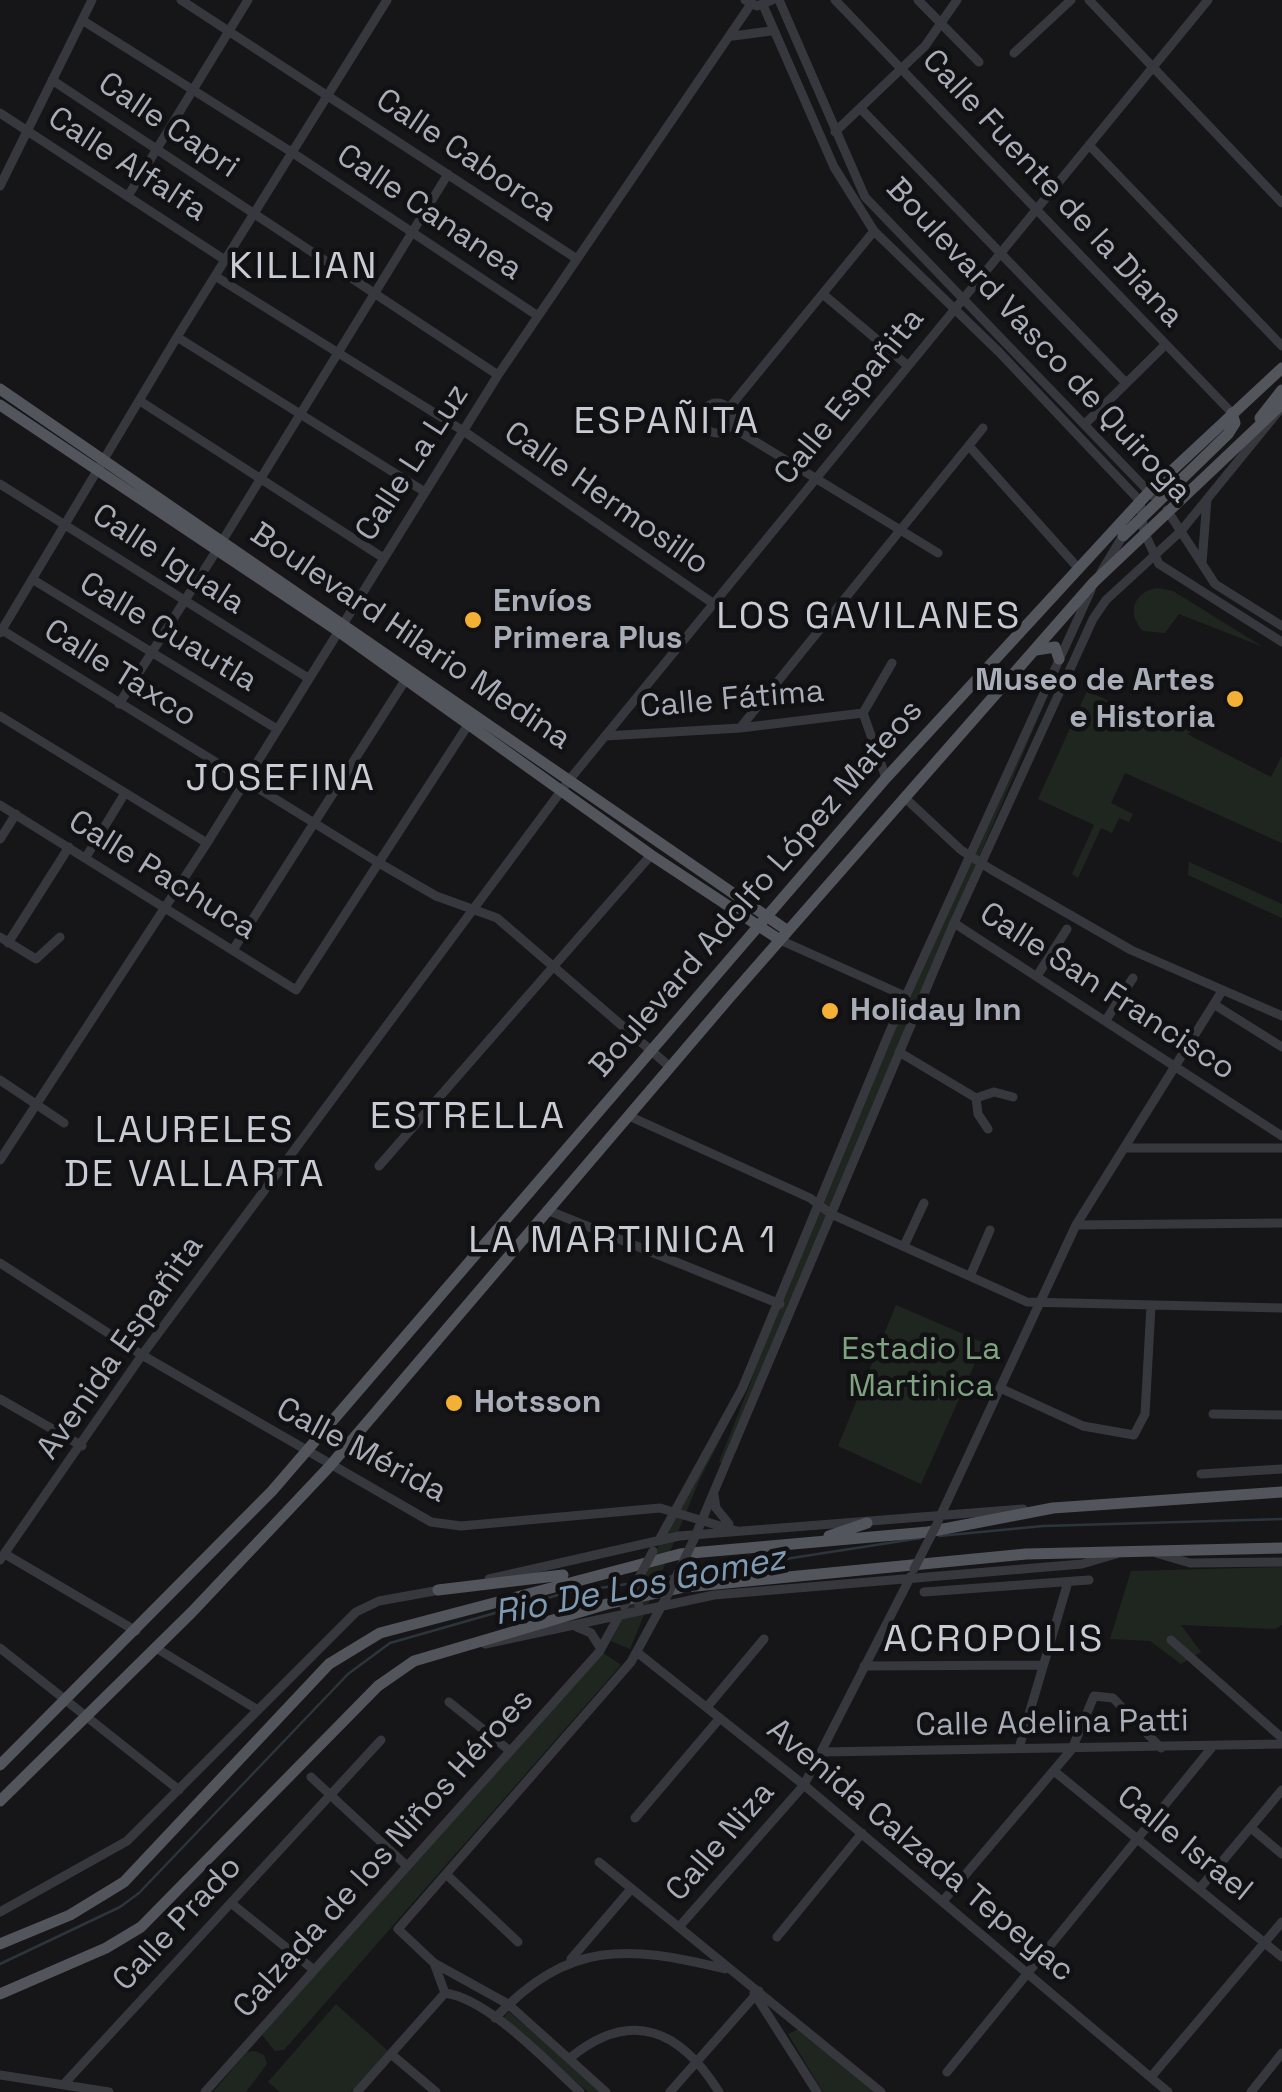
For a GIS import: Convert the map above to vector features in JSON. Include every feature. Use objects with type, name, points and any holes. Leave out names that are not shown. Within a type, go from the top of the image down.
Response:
[{"type":"main road","name":"Boulevard Adolfo López Mateos","points":[[0,1765],[136,1631],[306,1453],[886,778],[1078,569],[1154,501],[1232,413],[1282,368]]},
{"type":"main road","name":"Boulevard Hilario Medina","points":[[0,389],[101,467],[340,627],[786,938]]},
{"type":"main road","points":[[1247,439],[1282,390]]},
{"type":"main road","name":"Boulevard Hilario Medina","points":[[0,405],[101,467]]},
{"type":"main road","name":"Boulevard Adolfo López Mateos","points":[[0,1801],[156,1648],[330,1466],[904,797],[1094,582],[1144,532],[1154,501],[1247,439],[1282,405]]},
{"type":"main road","points":[[1123,536],[1154,501]]},
{"type":"main road","name":"Boulevard Hilario Medina","points":[[340,627],[406,679],[567,784],[652,856],[762,921]]},
{"type":"main road","points":[[1032,652],[1055,647],[1059,659]]},
{"type":"main road","points":[[374,1375],[394,1392]]},
{"type":"main road","points":[[680,1554],[928,1532],[1053,1508],[1282,1492]]},
{"type":"main road","points":[[0,1944],[82,1909],[124,1882],[344,1652],[407,1623],[622,1566],[706,1547],[837,1535],[867,1523]]},
{"type":"main road","points":[[0,1994],[106,1948],[141,1927],[390,1674],[414,1661],[607,1604],[727,1581],[922,1561],[1282,1548]]},
{"type":"main road","points":[[438,1590],[622,1566]]},
{"type":"street","points":[[0,186],[92,0]]},
{"type":"street","name":"Calle Caborca","points":[[181,0],[576,259]]},
{"type":"street","points":[[1,632],[176,336],[387,0]]},
{"type":"street","name":"Calle Fuente de la Diana","points":[[836,0],[1232,413]]},
{"type":"street","points":[[918,0],[979,62]]},
{"type":"street","points":[[835,132],[904,69],[957,0]]},
{"type":"street","points":[[1014,53],[1071,0]]},
{"type":"street","points":[[1089,0],[1282,203]]},
{"type":"street","name":"Calle Españita","points":[[567,784],[1208,0]]},
{"type":"street","points":[[128,196],[247,1]]},
{"type":"street","points":[[748,2],[771,2]]},
{"type":"street","name":"Calle La Luz","points":[[0,1160],[207,842],[498,375],[730,37],[748,2]]},
{"type":"street","name":"Boulevard Vasco de Quiroga","points":[[771,2],[771,30],[855,206],[874,232],[1049,405],[1154,501]]},
{"type":"street","name":"Boulevard Vasco de Quiroga","points":[[771,2],[865,197],[1085,424],[1180,531],[1215,584],[1282,626]]},
{"type":"street","name":"Calle Cananea","points":[[82,20],[293,153],[538,316]]},
{"type":"street","points":[[730,37],[742,31],[771,30]]},
{"type":"street","name":"Calle Capri","points":[[52,80],[498,375]]},
{"type":"street","points":[[861,109],[1126,383]]},
{"type":"street","name":"Calle Alfalfa","points":[[0,113],[225,260]]},
{"type":"street","points":[[1089,146],[1282,346]]},
{"type":"street","points":[[118,704],[448,174]]},
{"type":"street","points":[[855,206],[865,197]]},
{"type":"street","points":[[730,426],[729,408],[874,232]]},
{"type":"street","name":"Calle Hermosillo","points":[[216,276],[464,432],[714,604]]},
{"type":"street","points":[[824,295],[907,365]]},
{"type":"street","points":[[176,336],[424,492]]},
{"type":"street","points":[[1085,424],[1165,345]]},
{"type":"street","points":[[1049,405],[1057,395]]},
{"type":"street","points":[[140,401],[382,557]]},
{"type":"street","points":[[729,408],[719,403],[708,405],[701,419],[713,433],[730,426]]},
{"type":"street","name":"Calzada de los Niños Héroes","points":[[434,1963],[400,1933],[399,1925],[638,1652],[663,1605],[954,923],[1093,619],[1106,600],[1180,531],[1282,405]]},
{"type":"street","points":[[730,426],[938,552]]},
{"type":"street","points":[[740,728],[984,428]]},
{"type":"street","points":[[968,446],[1078,569]]},
{"type":"street","name":"Calle Iguala","points":[[0,484],[308,678]]},
{"type":"street","points":[[1202,566],[1202,527],[1209,492]]},
{"type":"street","name":"Calzada de los Niños Héroes","points":[[205,2092],[601,1650],[674,1510],[712,1450],[778,1304],[905,996],[1094,582],[1123,536],[1154,501]]},
{"type":"street","name":"Boulevard Vasco de Quiroga","points":[[1143,516],[1144,532],[1154,556],[1167,572],[1282,642]]},
{"type":"street","name":"Calle Cuautla","points":[[32,580],[278,729]]},
{"type":"street","name":"Calle Taxco","points":[[1,632],[378,863],[436,896],[497,918],[670,1067]]},
{"type":"street","points":[[886,778],[863,713],[892,664]]},
{"type":"street","points":[[233,950],[406,679]]},
{"type":"street","name":"Calle Fátima","points":[[605,736],[740,728],[863,713]]},
{"type":"street","points":[[0,716],[207,842]]},
{"type":"street","points":[[378,863],[470,722]]},
{"type":"street","name":"Avenida Españita","points":[[3,1557],[142,1355],[567,784]]},
{"type":"street","points":[[86,856],[125,793]]},
{"type":"street","points":[[904,797],[981,864],[1131,950],[1282,1016]]},
{"type":"street","name":"Calle Pachuca","points":[[0,804],[296,990],[378,863]]},
{"type":"street","points":[[0,839],[16,814]]},
{"type":"street","points":[[60,937],[36,959],[4,940],[69,847]]},
{"type":"street","points":[[379,1166],[652,856]]},
{"type":"street","name":"Calle San Francisco","points":[[954,923],[1282,1136]]},
{"type":"street","points":[[1037,976],[1066,929]]},
{"type":"street","points":[[786,938],[905,996]]},
{"type":"street","points":[[1106,1020],[1133,978]]},
{"type":"street","name":"Calle Niza","points":[[680,1927],[804,1785],[939,1520],[1076,1225],[1222,991]]},
{"type":"street","points":[[1215,1005],[1282,1047]]},
{"type":"street","points":[[898,1052],[976,1098],[994,1092],[1012,1097]]},
{"type":"street","points":[[0,1080],[64,1123]]},
{"type":"street","points":[[976,1098],[978,1114],[988,1129]]},
{"type":"street","points":[[629,1116],[820,1204],[831,1214],[1040,1304],[1282,1308]]},
{"type":"street","points":[[1124,1148],[1282,1148]]},
{"type":"street","points":[[904,1246],[924,1203]]},
{"type":"street","points":[[548,1210],[791,1310]]},
{"type":"street","points":[[1076,1225],[1282,1223]]},
{"type":"street","points":[[971,1274],[990,1230]]},
{"type":"street","name":"Calle Mérida","points":[[0,1262],[142,1355],[417,1516],[446,1526],[674,1510],[740,1532]]},
{"type":"street","points":[[1000,1388],[1083,1426],[1134,1435],[1145,1414],[1151,1306]]},
{"type":"street","points":[[0,1399],[82,1446]]},
{"type":"street","points":[[1213,1414],[1282,1415]]},
{"type":"street","points":[[1201,1474],[1282,1470]]},
{"type":"street","points":[[714,1493],[720,1515],[740,1532]]},
{"type":"street","points":[[0,1912],[110,1853],[179,1790],[356,1612],[379,1601],[659,1539],[939,1520],[1053,1508]]},
{"type":"street","points":[[478,1645],[714,1595],[912,1573],[1082,1564],[1119,1553]]},
{"type":"street","points":[[1156,1553],[1190,1563],[1282,1562]]},
{"type":"street","points":[[3,1557],[136,1631]]},
{"type":"street","points":[[924,1592],[1089,1580]]},
{"type":"street","points":[[1018,1748],[1068,1582]]},
{"type":"street","points":[[632,1590],[641,1608]]},
{"type":"street","points":[[574,1626],[591,1633],[601,1650]]},
{"type":"street","points":[[708,1707],[764,1640]]},
{"type":"street","points":[[1170,1640],[1282,1741]]},
{"type":"street","points":[[0,1648],[179,1790]]},
{"type":"street","points":[[156,1648],[258,1710]]},
{"type":"street","name":"Avenida Calzada Tepeyac","points":[[638,1652],[862,1833],[1168,2092]]},
{"type":"street","points":[[864,1666],[1043,1665]]},
{"type":"street","points":[[943,1901],[1072,1749],[1084,1712],[1100,1694],[1113,1698],[1161,1748]]},
{"type":"street","points":[[449,1702],[510,1751]]},
{"type":"street","points":[[635,1818],[720,1718]]},
{"type":"street","name":"Calle Prado","points":[[63,2085],[381,1740]]},
{"type":"street","name":"Calle Adelina Patti","points":[[822,1752],[1161,1748],[1282,1741]]},
{"type":"street","points":[[947,2072],[1213,1746]]},
{"type":"street","name":"Calle Israel","points":[[1054,1771],[1282,1957]]},
{"type":"street","points":[[311,1777],[407,1866]]},
{"type":"street","points":[[1200,1888],[1282,1790]]},
{"type":"street","points":[[1250,1828],[1282,1854]]},
{"type":"street","points":[[778,1937],[862,1833]]},
{"type":"street","points":[[598,1862],[881,2092]]},
{"type":"street","points":[[446,1874],[518,1942]]},
{"type":"street","points":[[495,2018],[538,1978],[570,1960],[630,1889]]},
{"type":"street","points":[[231,1904],[314,1970]]},
{"type":"street","points":[[1151,2077],[1282,1922]]},
{"type":"street","points":[[570,1960],[629,1951],[728,1969]]},
{"type":"street","points":[[434,1963],[445,1993]]},
{"type":"street","points":[[434,1963],[508,2004],[606,2092]]},
{"type":"street","points":[[670,2092],[756,1992]]},
{"type":"street","points":[[756,1992],[817,2092]]},
{"type":"street","points":[[445,1993],[464,1998],[495,2018],[580,2092]]},
{"type":"street","points":[[357,2092],[445,1993]]},
{"type":"street","points":[[570,2058],[602,2037],[636,2031],[676,2042],[698,2059],[719,2092]]},
{"type":"street","points":[[1250,2092],[1282,2053]]},
{"type":"street","points":[[391,2054],[436,2092]]},
{"type":"street","points":[[0,2075],[110,2092]]},
{"type":"green space","points":[[1158,588],[1173,591],[1263,647],[1179,614],[1165,633],[1143,631],[1135,617],[1135,604],[1143,593]]},
{"type":"green space","points":[[1053,683],[722,1463],[719,1462],[754,1374],[699,1481],[630,1649],[611,1641],[732,1400],[865,1092]]},
{"type":"green space","points":[[1087,691],[1144,717],[1155,711],[1174,730],[1188,723],[1198,729],[1187,734],[1271,777],[1282,756],[1282,843],[1125,773],[1111,803],[1133,814],[1129,822],[1119,818],[1112,833],[1101,828],[1078,878],[1072,874],[1094,825],[1038,799]]},
{"type":"green space","points":[[1189,862],[1282,904],[1282,918],[1188,875]]},
{"type":"green space","name":"Estadio La Martinica","points":[[896,1305],[984,1343],[921,1484],[838,1446]]},
{"type":"green space","points":[[1282,1567],[1282,1625],[1275,1629],[1181,1625],[1201,1652],[1181,1664],[1150,1641],[1110,1639],[1131,1571]]},
{"type":"green space","points":[[602,1652],[621,1665],[284,2050],[275,2051],[262,2035]]},
{"type":"green space","points":[[336,2004],[388,2051],[351,2092],[280,2092],[268,2082]]},
{"type":"green space","points":[[509,2012],[603,2092],[588,2092],[502,2019]]},
{"type":"green space","points":[[798,2029],[884,2092],[823,2092],[788,2034]]},
{"type":"green space","points":[[247,2052],[264,2055],[267,2064],[246,2092],[213,2092]]},
{"type":"waterway","name":"Rio De Los Gomez","points":[[939,1536],[1043,1526],[1282,1519]]},
{"type":"waterway","name":"Rio De Los Gomez","points":[[682,1575],[921,1538]]},
{"type":"waterway","name":"Rio De Los Gomez","points":[[642,1581],[674,1576]]},
{"type":"waterway","name":"Rio De Los Gomez","points":[[0,1964],[120,1907],[139,1893],[348,1674],[390,1643],[565,1593],[634,1583]]},
{"type":"place","name":"Envíos Primera Plus","points":[[473,620]]},
{"type":"place","name":"Museo de Artes e Historia","points":[[1235,699]]},
{"type":"place","name":"Holiday Inn","points":[[830,1011]]},
{"type":"place","name":"Hotsson","points":[[454,1403]]},
{"type":"district","name":"KILLIAN","points":[[304,268]]},
{"type":"district","name":"ESPAÑITA","points":[[667,423]]},
{"type":"district","name":"LOS GAVILANES","points":[[869,618]]},
{"type":"district","name":"JOSEFINA","points":[[281,780]]},
{"type":"district","name":"ESTRELLA","points":[[468,1118]]},
{"type":"district","name":"LAURELES DE VALLARTA","points":[[195,1154]]},
{"type":"district","name":"LA MARTINICA 1","points":[[623,1242]]},
{"type":"district","name":"ACROPOLIS","points":[[994,1641]]}]
